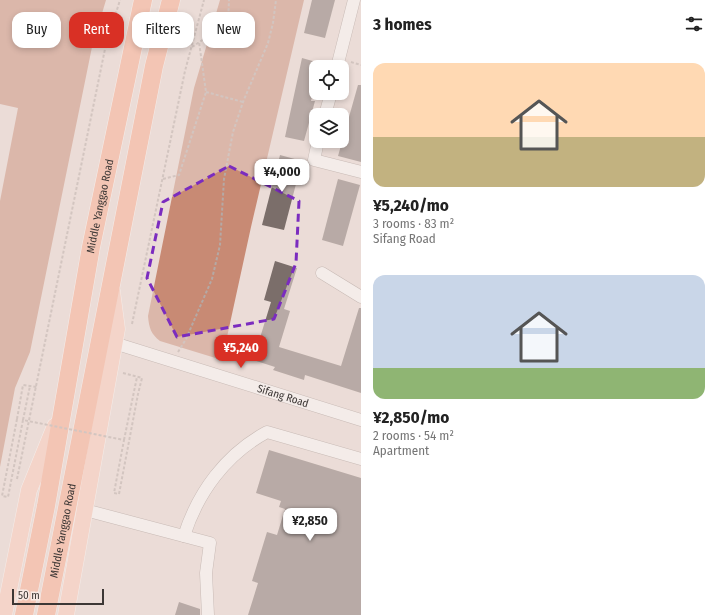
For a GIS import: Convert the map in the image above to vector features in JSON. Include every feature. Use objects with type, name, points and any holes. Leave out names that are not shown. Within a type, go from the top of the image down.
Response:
[{"type":"highway","name":"Middle Yanggao Road","points":[[24,615],[46,506],[91,247],[143,0]]},
{"type":"highway","name":"Middle Yanggao Road","points":[[46,615],[110,282],[154,66],[171,0]]},
{"type":"main road","name":"Middle Yanggao Road","points":[[66,615],[85,510],[121,344],[117,329],[110,282]]},
{"type":"main road","name":"Middle Yanggao Road","points":[[3,612],[29,490],[61,413]]},
{"type":"street","points":[[339,60],[354,0]]},
{"type":"street","points":[[317,148],[314,160],[361,172]]},
{"type":"street","points":[[322,272],[361,297]]},
{"type":"street","name":"Sifang Road","points":[[121,344],[361,420]]},
{"type":"street","points":[[184,536],[191,513],[208,485],[229,460],[252,440],[267,432],[361,459]]},
{"type":"street","points":[[85,510],[210,543],[206,573],[208,615]]},
{"type":"path","points":[[17,481],[105,50],[120,0]]},
{"type":"path","points":[[194,39],[204,0]]},
{"type":"path","points":[[194,46],[228,23],[229,0]]},
{"type":"path","points":[[172,360],[186,339],[212,279],[220,245],[224,179],[233,132],[243,102],[268,44],[276,0]]},
{"type":"path","points":[[163,179],[179,175],[206,92],[199,42]]},
{"type":"path","points":[[137,377],[114,493],[119,494],[142,378],[122,373],[121,344],[163,179],[192,48]]},
{"type":"path","points":[[206,92],[243,102]]},
{"type":"path","points":[[30,386],[8,497],[2,496],[23,385],[30,386],[37,387]]},
{"type":"path","points":[[23,420],[124,440]]},
{"type":"path","points":[[111,442],[112,434]]},
{"type":"highlighted area","points":[[229,166],[299,201],[296,263],[274,319],[177,337],[147,278],[163,202]]},
{"type":"shaded area","points":[[0,0],[106,0],[102,12],[69,12],[69,48],[92,48],[30,352],[15,388],[0,467],[0,201],[18,108],[0,104]]},
{"type":"shaded area","points":[[220,0],[304,0],[251,227],[222,360],[160,341],[154,336],[151,330],[148,316],[194,88],[206,48],[255,48],[255,12],[216,12]]},
{"type":"building","points":[[312,0],[335,0],[325,38],[304,33]]},
{"type":"building","points":[[302,58],[309,60],[309,100],[315,101],[313,108],[309,108],[309,123],[304,141],[285,137]]},
{"type":"building","points":[[358,85],[361,85],[361,162],[338,156],[340,148],[349,148],[349,117]]},
{"type":"building","points":[[280,155],[302,161],[284,230],[262,225]]},
{"type":"building","points":[[338,179],[360,185],[343,246],[322,240]]},
{"type":"building","points":[[275,261],[297,268],[284,309],[290,311],[279,347],[341,366],[359,308],[361,308],[361,393],[305,375],[304,380],[273,370],[275,367],[244,357],[250,338],[259,341],[271,302],[264,300]]},
{"type":"building","points":[[269,450],[361,478],[361,615],[248,615],[258,583],[252,581],[267,532],[277,535],[285,509],[279,507],[281,501],[256,493]]},
{"type":"building","points":[[179,602],[200,609],[200,615],[175,615]]}]
